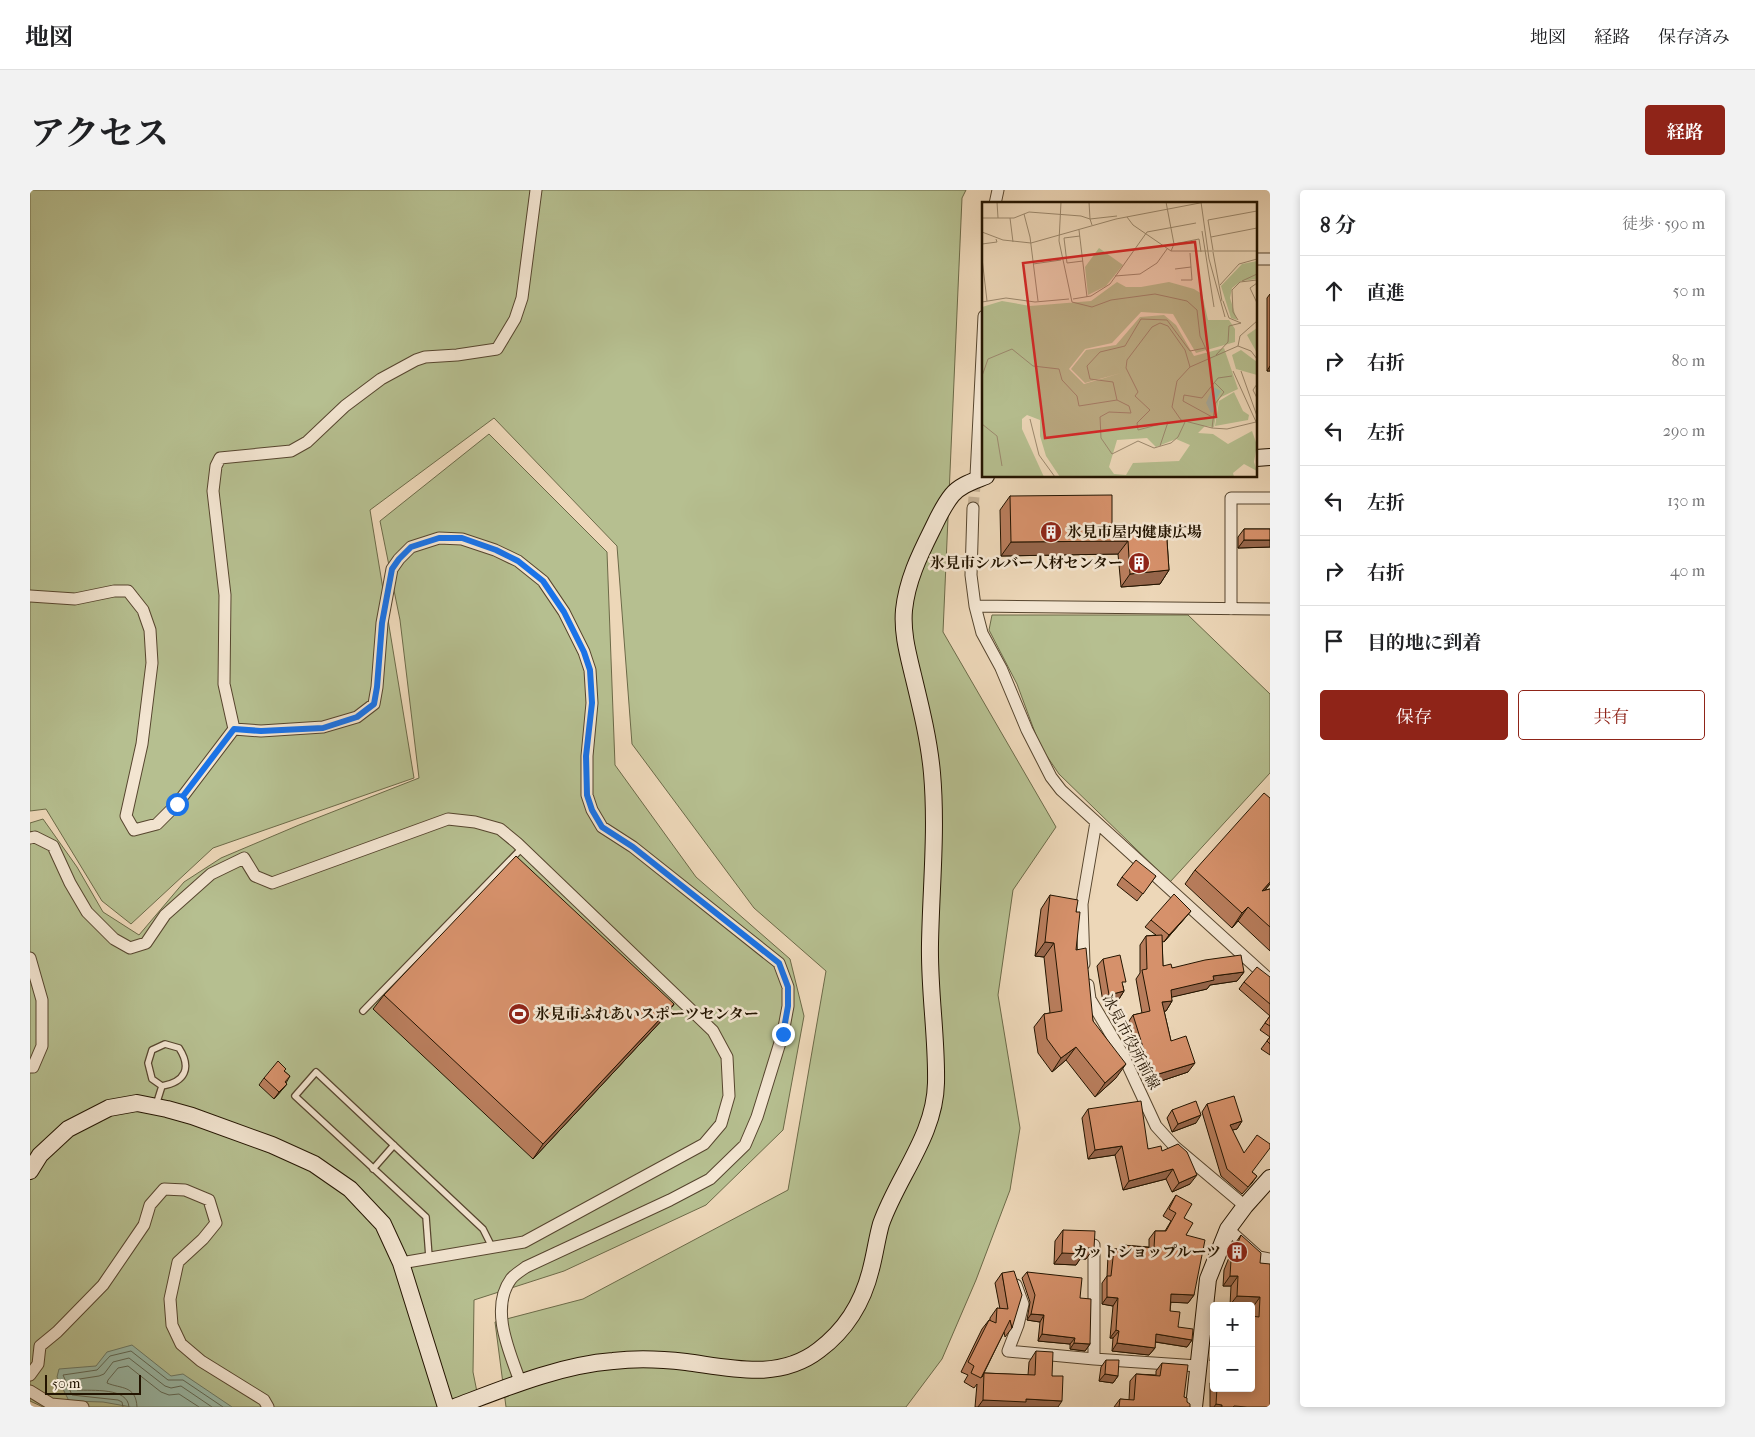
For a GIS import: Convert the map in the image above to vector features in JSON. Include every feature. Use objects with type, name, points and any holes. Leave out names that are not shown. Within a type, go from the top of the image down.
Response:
[{"type":"street","points":[[30,596],[75,599],[114,591],[128,591],[143,610],[150,630],[152,663],[142,744],[126,816],[134,830],[157,824],[177,804],[234,729],[224,684],[225,595],[213,491],[216,466],[220,458],[292,451],[307,442],[345,406],[381,379],[416,360],[425,357],[457,355],[496,349],[515,318],[522,298],[536,190]]},
{"type":"street","points":[[455,1407],[571,1367],[611,1361],[647,1359],[742,1370],[770,1371],[793,1365],[817,1353],[840,1332],[860,1302],[871,1271],[880,1227],[891,1199],[914,1155],[931,1116],[936,1085],[930,948],[934,821],[932,773],[926,732],[904,631],[904,610],[910,580],[941,512],[953,493],[981,476],[982,423]]},
{"type":"street","points":[[1231,609],[1231,498],[1270,498]]},
{"type":"street","points":[[973,508],[971,575],[975,606],[982,633],[1001,668],[1027,730],[1050,777],[1061,790],[1270,980]]},
{"type":"street","points":[[234,729],[261,731],[323,728],[357,717],[374,704],[387,596],[392,569],[399,559],[411,547],[439,538],[462,538],[496,550],[518,561],[543,581],[564,612],[584,652],[590,670],[592,703],[586,756],[587,795],[592,810],[602,827],[633,847],[779,963],[788,987],[788,1006],[783,1034],[757,1117],[745,1145],[710,1179],[670,1200],[526,1267],[511,1279],[504,1295],[501,1314],[503,1330],[521,1384]]},
{"type":"street","points":[[975,606],[1270,609]]},
{"type":"street","points":[[30,838],[35,837],[53,846],[70,883],[87,912],[114,939],[130,948],[146,943],[165,915],[211,874],[244,858],[255,876],[272,883],[448,819],[475,822],[500,829],[713,1031],[728,1057],[729,1096],[721,1124],[704,1144],[524,1242],[401,1263]]},
{"type":"street","name":"冰見市役所前線","points":[[1096,822],[1082,904],[1083,958],[1090,999],[1127,1062],[1156,1126],[1175,1147],[1244,1206]]},
{"type":"street","points":[[30,958],[42,1000],[42,1046],[33,1067],[30,1067]]},
{"type":"street","points":[[30,1171],[40,1155],[68,1129],[109,1108],[137,1104],[192,1116],[254,1138],[314,1164],[350,1189],[383,1224],[401,1263],[446,1407]]},
{"type":"street","points":[[1194,1407],[1208,1279],[1228,1229],[1244,1206],[1270,1178]]},
{"type":"street","points":[[30,1375],[38,1364],[40,1346],[57,1332],[103,1285],[144,1225],[150,1205],[164,1189],[185,1190],[210,1200],[216,1223],[203,1239],[178,1262],[170,1299],[172,1326],[181,1344],[201,1362],[264,1400],[268,1407]]},
{"type":"street","points":[[1228,1229],[1259,1257],[1270,1259]]},
{"type":"street","points":[[1094,1244],[1094,1359]]},
{"type":"street","points":[[1014,1278],[1023,1304],[1018,1325],[1008,1351],[1198,1366]]},
{"type":"street","points":[[30,1391],[51,1404],[83,1407]]},
{"type":"lane","points":[[363,1011],[522,848]]},
{"type":"lane","points":[[165,1044],[179,1048],[185,1057],[186,1070],[179,1080],[162,1086],[152,1079],[148,1063],[152,1050],[165,1044]]},
{"type":"lane","points":[[429,1257],[426,1217],[295,1096],[316,1072],[483,1229],[492,1247]]},
{"type":"lane","points":[[156,1107],[162,1086]]},
{"type":"lane","points":[[373,1168],[394,1145]]},
{"type":"shaded area","points":[[30,190],[966,190],[962,198],[943,632],[1056,827],[1013,890],[998,995],[1020,1128],[1010,1190],[976,1280],[942,1359],[906,1407],[506,1407],[495,1322],[583,1299],[788,1190],[826,971],[754,908],[632,744],[617,546],[494,418],[370,510],[414,778],[213,848],[131,924],[102,901],[46,809],[30,811]]},
{"type":"shaded area","points":[[489,434],[607,552],[615,765],[696,877],[790,959],[804,1016],[783,1130],[706,1205],[564,1271],[474,1300],[473,1372],[480,1407],[43,1407],[30,1401],[30,823],[43,819],[77,867],[103,912],[139,935],[184,882],[221,858],[419,778],[400,620],[380,521]]},
{"type":"shaded area","points":[[992,615],[1188,615],[1270,694],[1270,773],[1170,882],[1059,774],[1040,746],[1017,684],[989,630]]},
{"type":"water","points":[[132,1345],[171,1376],[183,1374],[232,1407],[131,1407],[103,1402],[69,1401],[57,1377],[59,1369],[96,1366],[107,1352]]},
{"type":"building","points":[[1112,495],[1112,531],[1166,526],[1169,570],[1130,574],[1128,541],[1011,542],[1010,496]]},
{"type":"building","points":[[1244,529],[1270,529],[1270,540],[1244,540]]},
{"type":"building","points":[[1264,793],[1270,798],[1270,882],[1262,891],[1270,889],[1270,927],[1248,907],[1242,913],[1195,870]]},
{"type":"building","name":"氷見市ふれあいスポーツセンター","points":[[516,856],[674,1004],[543,1144],[384,995]]},
{"type":"building","points":[[1136,860],[1156,876],[1143,894],[1122,877]]},
{"type":"building","points":[[1174,894],[1191,911],[1169,935],[1151,920]]},
{"type":"building","points":[[1050,895],[1078,900],[1076,912],[1080,912],[1076,950],[1086,948],[1093,1021],[1126,1064],[1105,1083],[1076,1047],[1061,1058],[1047,1039],[1044,1014],[1062,1011],[1054,943],[1045,942]]},
{"type":"building","points":[[1162,935],[1163,966],[1171,964],[1172,968],[1205,960],[1241,955],[1244,972],[1213,976],[1214,980],[1171,990],[1172,1001],[1162,1002],[1171,1041],[1186,1036],[1195,1063],[1152,1076],[1133,1015],[1150,1011],[1142,970],[1147,969],[1146,936]]},
{"type":"building","points":[[1120,955],[1126,982],[1122,982],[1124,991],[1109,995],[1103,959]]},
{"type":"building","points":[[1257,967],[1270,977],[1270,1004],[1244,982]]},
{"type":"building","points":[[1270,1016],[1270,1026],[1265,1023]]},
{"type":"building","points":[[278,1061],[286,1069],[284,1071],[290,1076],[285,1082],[287,1084],[279,1092],[264,1078]]},
{"type":"building","points":[[1234,1096],[1242,1121],[1230,1125],[1244,1153],[1257,1135],[1270,1144],[1270,1148],[1252,1172],[1257,1176],[1248,1187],[1227,1169],[1207,1104]]},
{"type":"building","points":[[1141,1101],[1148,1149],[1161,1146],[1162,1151],[1178,1144],[1187,1152],[1197,1175],[1179,1183],[1173,1169],[1129,1181],[1122,1146],[1095,1150],[1088,1109]]},
{"type":"building","points":[[1196,1101],[1201,1115],[1178,1124],[1172,1110]]},
{"type":"building","points":[[1176,1195],[1192,1204],[1184,1218],[1193,1223],[1186,1235],[1205,1240],[1194,1295],[1171,1294],[1170,1311],[1180,1312],[1178,1327],[1193,1329],[1192,1340],[1156,1334],[1155,1348],[1117,1343],[1119,1331],[1116,1330],[1118,1298],[1107,1297],[1107,1276],[1111,1276],[1114,1249],[1121,1249],[1122,1245],[1154,1248],[1155,1231],[1166,1231],[1176,1213],[1169,1209]]},
{"type":"building","points":[[1063,1230],[1095,1231],[1094,1248],[1084,1248],[1084,1254],[1062,1253]]},
{"type":"building","points":[[1241,1235],[1261,1253],[1260,1263],[1270,1264],[1270,1407],[1222,1407],[1222,1405],[1216,1404],[1217,1392],[1255,1392],[1255,1316],[1259,1317],[1260,1297],[1237,1296],[1238,1276],[1230,1276],[1231,1260]]},
{"type":"building","points":[[1014,1271],[1022,1295],[1012,1328],[1010,1320],[981,1378],[971,1373],[974,1366],[968,1362],[989,1320],[996,1323],[997,1308],[1008,1309],[1002,1273]]},
{"type":"building","points":[[1027,1272],[1082,1278],[1080,1298],[1091,1299],[1090,1344],[1074,1343],[1075,1338],[1042,1334],[1044,1315],[1031,1314],[1035,1295]]},
{"type":"building","points":[[1036,1351],[1053,1352],[1052,1376],[1063,1376],[1062,1401],[1026,1399],[1026,1402],[983,1400],[984,1373],[1035,1375]]},
{"type":"building","points":[[1106,1360],[1119,1360],[1118,1376],[1105,1374]]},
{"type":"building","points":[[1162,1363],[1188,1365],[1184,1397],[1187,1398],[1190,1407],[1119,1407],[1120,1399],[1134,1400],[1136,1374],[1160,1376]]},
{"type":"tunnel","points":[[973,508],[976,476]]},
{"type":"place","name":"氷見市屋内健康広場","points":[[1051,532]]},
{"type":"place","name":"氷見市シルバー人材センター","points":[[1139,563]]},
{"type":"place","name":"氷見市ふれあいスポーツセンター","points":[[519,1014]]},
{"type":"place","name":"カットショップルーツ","points":[[1237,1252]]},
{"type":"route","points":[[177,804],[234,729],[261,731],[323,728],[357,717],[374,704],[382,623],[392,569],[411,547],[439,538],[462,538],[496,550],[518,561],[543,581],[564,612],[584,652],[590,670],[592,703],[586,756],[587,795],[592,810],[602,827],[633,847],[725,918],[779,963],[788,987],[788,1006],[783,1034]]}]
